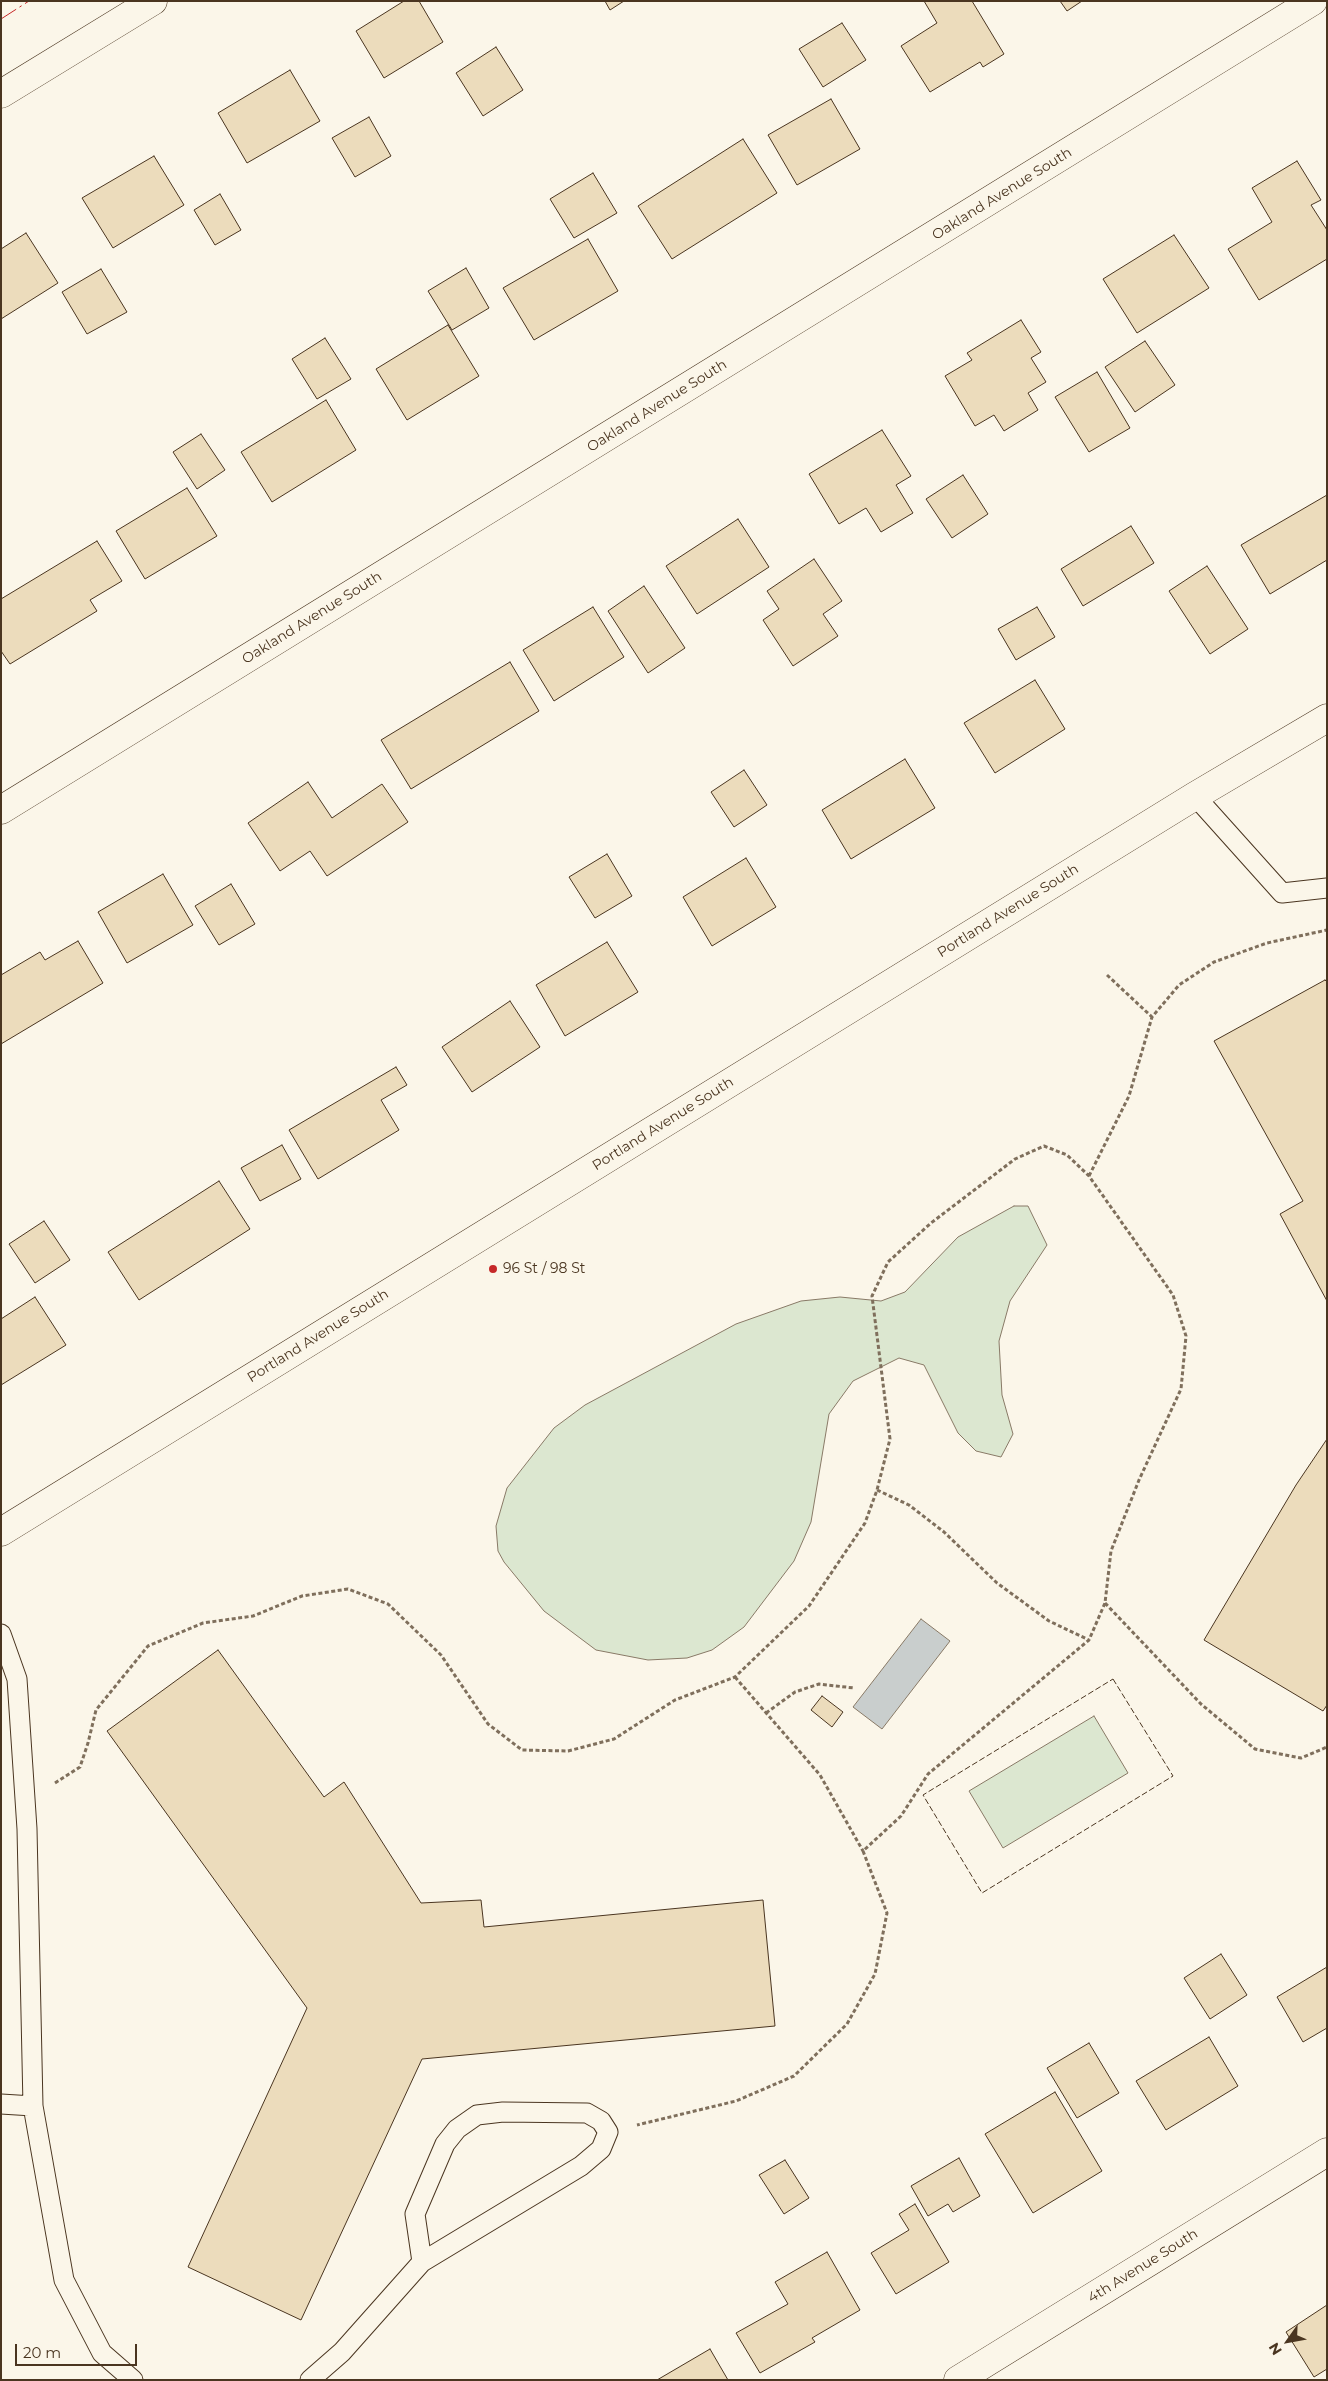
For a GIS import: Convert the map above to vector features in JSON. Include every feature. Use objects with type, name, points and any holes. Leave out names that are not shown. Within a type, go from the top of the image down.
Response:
[{"type":"street","points":[[1,94],[153,1]]},
{"type":"street","name":"Oakland Avenue South","points":[[1,810],[1313,1]]},
{"type":"street","name":"Portland Avenue South","points":[[1,1532],[1195,796],[1327,718]]},
{"type":"street","name":"4th Avenue South","points":[[958,2380],[1327,2152]]},
{"type":"lane","points":[[1195,796],[1282,893],[1327,888]]},
{"type":"lane","points":[[1,1634],[17,1679],[25,1802],[33,2106],[64,2280],[102,2352],[133,2380]]},
{"type":"lane","points":[[1,2104],[33,2106]]},
{"type":"lane","points":[[310,2380],[342,2352],[422,2262],[581,2166],[601,2149],[608,2132],[601,2121],[587,2113],[503,2112],[476,2115],[457,2129],[446,2144],[415,2214],[422,2262]]},
{"type":"path","points":[[1089,1176],[1129,1096],[1152,1017],[1178,985],[1214,962],[1267,943],[1327,930]]},
{"type":"path","points":[[1107,975],[1152,1017]]},
{"type":"path","points":[[25,1802],[80,1767],[96,1710],[148,1646],[203,1623],[253,1616],[302,1596],[348,1589],[388,1604],[441,1656],[488,1724],[522,1750],[568,1751],[614,1739],[675,1700],[735,1677],[810,1606],[865,1523],[877,1490],[890,1439],[872,1296],[888,1262],[931,1223],[1015,1159],[1044,1146],[1067,1155],[1089,1176],[1174,1295],[1186,1336],[1181,1389],[1139,1480],[1111,1551],[1105,1602],[1089,1640],[928,1774],[901,1816],[862,1851]]},
{"type":"path","points":[[877,1490],[909,1505],[937,1527],[997,1583],[1049,1621],[1089,1640]]},
{"type":"path","points":[[1105,1602],[1201,1704],[1254,1749],[1301,1758],[1327,1747]]},
{"type":"path","points":[[608,2132],[736,2101],[794,2076],[847,2024],[874,1974],[887,1913],[862,1851],[820,1775],[735,1677]]},
{"type":"path","points":[[766,1713],[795,1692],[819,1684],[854,1688]]},
{"type":"green space","points":[[1014,1206],[1028,1206],[1047,1245],[1010,1301],[999,1341],[1002,1395],[1013,1434],[1001,1457],[976,1451],[958,1433],[924,1365],[899,1358],[853,1381],[829,1414],[811,1522],[794,1561],[744,1627],[712,1650],[687,1658],[648,1660],[596,1650],[544,1611],[504,1562],[498,1551],[496,1526],[507,1488],[554,1428],[585,1405],[736,1324],[801,1301],[840,1297],[881,1301],[905,1292],[958,1237]]},
{"type":"green space","points":[[1094,1716],[1128,1773],[1003,1848],[969,1791]]},
{"type":"shaded area","points":[[921,1619],[950,1641],[882,1729],[853,1707]]},
{"type":"building","points":[[404,1],[419,1],[443,42],[384,78],[356,31]]},
{"type":"building","points":[[605,1],[624,1],[610,10]]},
{"type":"building","points":[[924,1],[972,1],[1004,54],[983,67],[980,62],[930,92],[901,46],[937,23]]},
{"type":"building","points":[[1060,1],[1082,1],[1067,11]]},
{"type":"building","points":[[842,23],[866,60],[823,87],[799,49]]},
{"type":"building","points":[[496,47],[523,90],[483,116],[456,73]]},
{"type":"building","points":[[290,70],[320,121],[247,163],[218,113]]},
{"type":"building","points":[[831,99],[860,149],[797,185],[768,135]]},
{"type":"building","points":[[369,117],[391,156],[355,177],[332,138]]},
{"type":"building","points":[[743,139],[777,193],[672,259],[638,206]]},
{"type":"building","points":[[154,156],[184,205],[113,248],[82,198]]},
{"type":"building","points":[[1297,161],[1321,200],[1311,205],[1327,230],[1327,259],[1259,300],[1228,249],[1272,222],[1252,188]]},
{"type":"building","points":[[593,173],[617,213],[574,238],[550,199]]},
{"type":"building","points":[[220,194],[241,230],[215,245],[194,210]]},
{"type":"building","points":[[26,233],[58,283],[1,319],[1,249]]},
{"type":"building","points":[[1174,235],[1209,288],[1137,333],[1103,279]]},
{"type":"building","points":[[588,239],[618,291],[534,340],[503,288]]},
{"type":"building","points":[[466,268],[489,308],[452,330],[428,291]]},
{"type":"building","points":[[101,269],[127,312],[87,334],[62,292]]},
{"type":"building","points":[[1021,320],[1041,352],[1031,358],[1046,382],[1028,393],[1038,410],[1004,431],[994,415],[975,426],[945,376],[972,360],[967,353]]},
{"type":"building","points":[[448,325],[479,376],[407,420],[376,369]]},
{"type":"building","points":[[325,338],[351,379],[317,399],[292,359]]},
{"type":"building","points":[[1145,341],[1175,385],[1135,412],[1105,367]]},
{"type":"building","points":[[1097,372],[1130,428],[1089,452],[1055,397]]},
{"type":"building","points":[[326,400],[356,450],[272,502],[241,452]]},
{"type":"building","points":[[882,430],[911,476],[896,485],[913,513],[881,532],[866,508],[839,524],[809,474]]},
{"type":"building","points":[[201,434],[225,470],[197,489],[173,452]]},
{"type":"building","points":[[963,475],[988,514],[952,538],[926,499]]},
{"type":"building","points":[[187,488],[217,536],[145,579],[116,531]]},
{"type":"building","points":[[1327,495],[1327,560],[1270,594],[1241,545]]},
{"type":"building","points":[[738,519],[769,567],[697,614],[666,566]]},
{"type":"building","points":[[1131,526],[1154,563],[1083,606],[1061,569]]},
{"type":"building","points":[[97,541],[122,581],[90,600],[97,611],[10,664],[1,651],[1,599]]},
{"type":"building","points":[[814,559],[842,601],[823,614],[838,636],[793,666],[763,620],[779,609],[767,591]]},
{"type":"building","points":[[1207,566],[1248,629],[1210,654],[1169,591]]},
{"type":"building","points":[[644,586],[685,648],[648,673],[608,611]]},
{"type":"building","points":[[593,607],[624,657],[554,701],[523,650]]},
{"type":"building","points":[[1037,607],[1055,637],[1016,660],[998,629]]},
{"type":"building","points":[[510,662],[539,711],[411,789],[381,740]]},
{"type":"building","points":[[1035,680],[1065,729],[995,773],[964,723]]},
{"type":"building","points":[[905,759],[935,808],[851,859],[822,810]]},
{"type":"building","points":[[744,770],[767,805],[734,827],[711,792]]},
{"type":"building","points":[[308,782],[332,818],[382,784],[408,822],[327,876],[310,851],[280,871],[248,823]]},
{"type":"building","points":[[607,854],[632,896],[595,918],[569,877]]},
{"type":"building","points":[[746,858],[776,907],[712,946],[683,897]]},
{"type":"building","points":[[163,874],[193,925],[127,963],[98,912]]},
{"type":"building","points":[[231,884],[255,924],[219,945],[195,906]]},
{"type":"building","points":[[78,941],[103,983],[1,1044],[1,975],[40,952],[45,960]]},
{"type":"building","points":[[607,942],[638,992],[565,1036],[536,985]]},
{"type":"building","points":[[1325,980],[1327,982],[1327,1301],[1280,1214],[1303,1201],[1214,1041]]},
{"type":"building","points":[[510,1001],[540,1047],[472,1092],[442,1047]]},
{"type":"building","points":[[396,1067],[407,1085],[381,1100],[399,1130],[318,1179],[289,1130]]},
{"type":"building","points":[[282,1145],[301,1179],[260,1201],[241,1168]]},
{"type":"building","points":[[219,1181],[250,1229],[139,1300],[108,1252]]},
{"type":"building","points":[[44,1221],[70,1260],[35,1283],[9,1244]]},
{"type":"building","points":[[35,1297],[66,1345],[1,1385],[1,1319]]},
{"type":"building","points":[[1327,1439],[1327,1705],[1323,1711],[1204,1640],[1296,1485]]},
{"type":"building","points":[[218,1650],[324,1797],[344,1782],[421,1903],[481,1900],[484,1927],[763,1900],[775,2026],[422,2059],[301,2320],[188,2267],[307,2008],[107,1731]]},
{"type":"building","points":[[822,1696],[843,1712],[832,1727],[811,1710]]},
{"type":"building","points":[[1221,1954],[1247,1995],[1210,2019],[1184,1978]]},
{"type":"building","points":[[1327,1967],[1327,2028],[1303,2042],[1277,1997]]},
{"type":"building","points":[[1209,2037],[1238,2086],[1166,2130],[1136,2081]]},
{"type":"building","points":[[1089,2043],[1119,2093],[1077,2118],[1047,2068]]},
{"type":"building","points":[[1055,2092],[1102,2171],[1033,2213],[985,2134]]},
{"type":"building","points":[[959,2158],[980,2196],[953,2212],[948,2204],[928,2216],[911,2186]]},
{"type":"building","points":[[785,2160],[809,2198],[784,2214],[759,2175]]},
{"type":"building","points":[[915,2204],[949,2262],[896,2294],[871,2253],[909,2230],[899,2214]]},
{"type":"building","points":[[827,2252],[860,2310],[812,2338],[815,2342],[760,2373],[736,2333],[788,2304],[775,2282]]},
{"type":"building","points":[[1327,2305],[1327,2369],[1314,2377],[1286,2332]]},
{"type":"building","points":[[710,2349],[728,2380],[657,2380]]},
{"type":"fence","points":[[1113,1679],[1173,1776],[982,1893],[923,1795],[1113,1679]]},
{"type":"power","points":[[1,19],[29,1]]},
{"type":"place","name":"96 St / 98 St","points":[[493,1269]]}]
